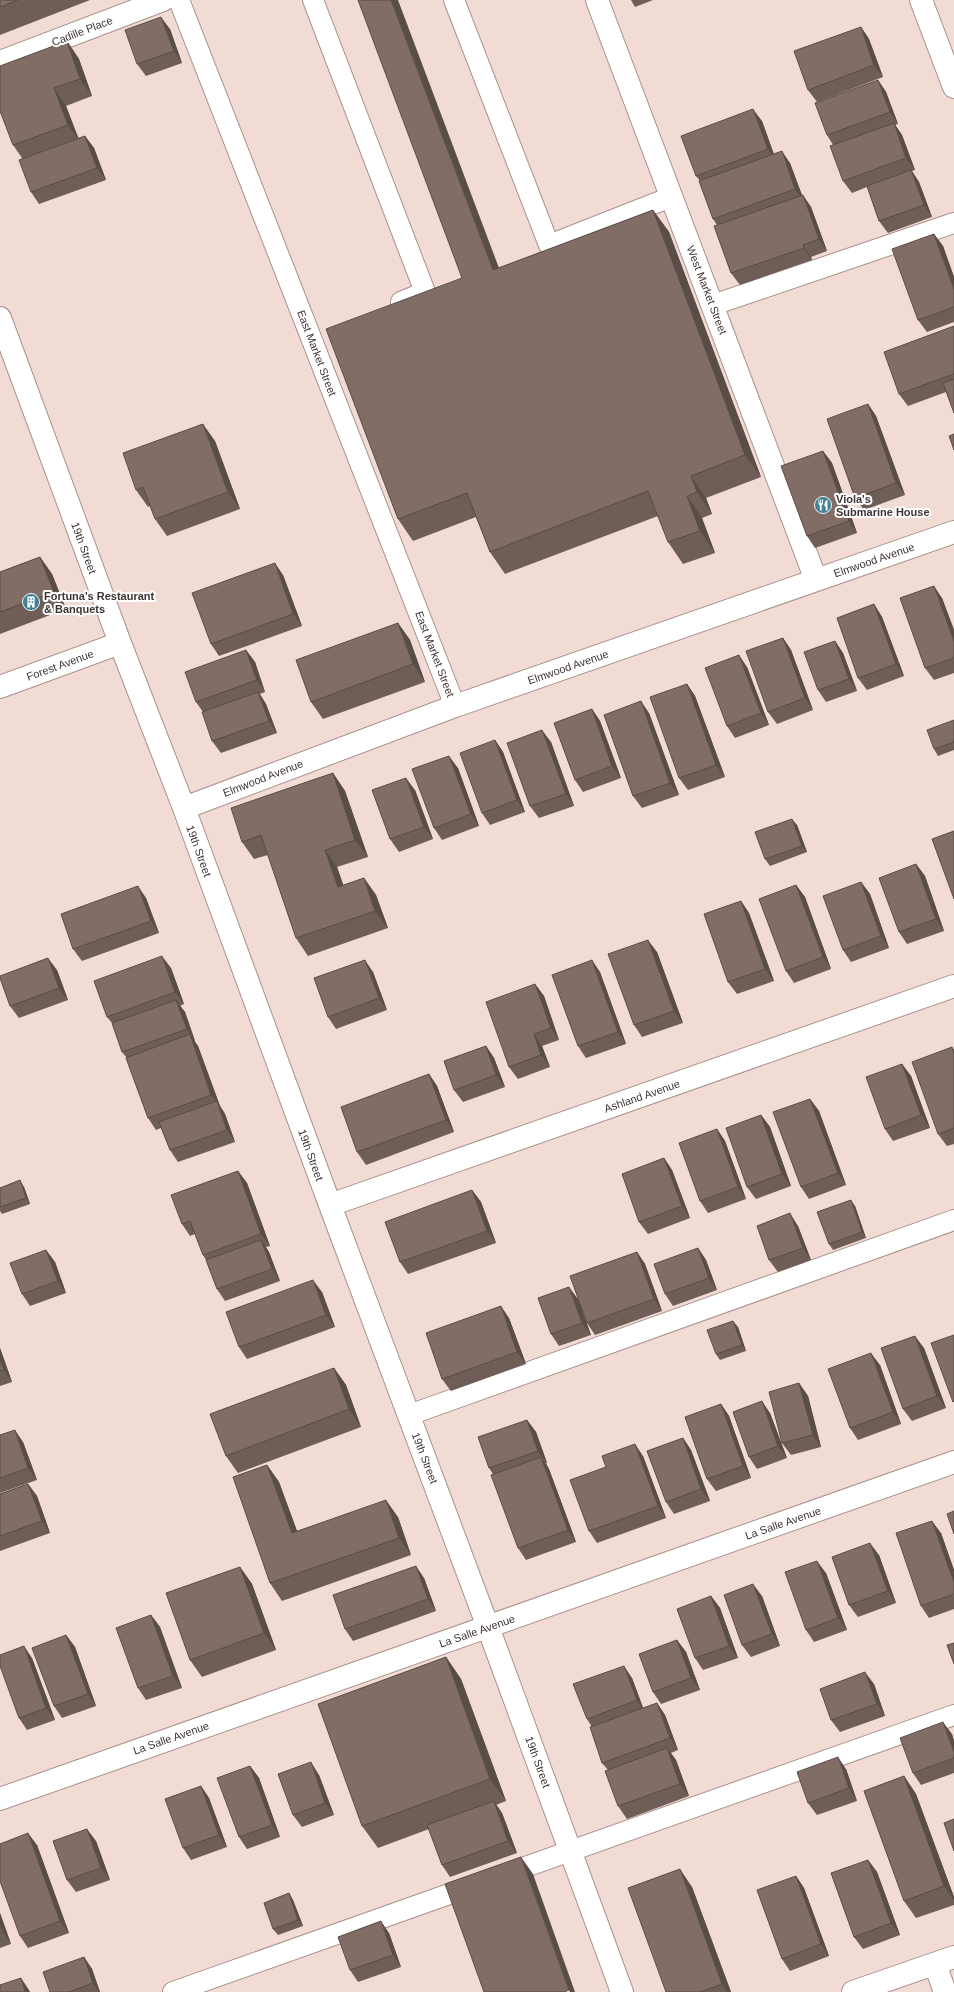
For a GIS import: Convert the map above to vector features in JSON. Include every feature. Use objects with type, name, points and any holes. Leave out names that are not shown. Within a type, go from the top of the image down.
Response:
[{"type":"street","name":"Cadille Place","points":[[0,62],[163,0]]},
{"type":"street","name":"West Market Street","points":[[597,0],[816,580]]},
{"type":"street","points":[[921,0],[954,87]]},
{"type":"street","name":"19th Street","points":[[0,318],[120,643],[184,808],[622,1992]]},
{"type":"street","name":"Elmwood Avenue","points":[[184,808],[455,706],[954,532]]},
{"type":"street","name":"Forest Avenue","points":[[0,687],[120,643]]},
{"type":"street","name":"Ashland Avenue","points":[[330,1206],[954,986]]},
{"type":"street","name":"La Salle Avenue","points":[[0,1799],[954,1462]]},
{"type":"street","points":[[853,1992],[944,1961],[945,1992]]},
{"type":"lane","name":"East Market Street","points":[[179,0],[319,336],[455,706]]},
{"type":"lane","points":[[314,0],[425,292],[382,310]]},
{"type":"lane","points":[[454,0],[549,245],[671,197]]},
{"type":"lane","points":[[713,306],[954,223]]},
{"type":"lane","points":[[409,1415],[954,1220]]},
{"type":"lane","points":[[173,1992],[570,1850],[954,1716]]},
{"type":"building","points":[[0,0],[18,0],[0,7]]},
{"type":"building","points":[[358,0],[391,0],[493,270],[653,210],[745,455],[691,476],[697,492],[687,496],[700,531],[668,542],[648,491],[490,552],[467,493],[398,519],[326,329],[462,278]]},
{"type":"building","points":[[161,17],[174,51],[137,64],[125,30]]},
{"type":"building","points":[[861,27],[874,65],[808,90],[794,51]]},
{"type":"building","points":[[67,41],[80,79],[54,88],[68,125],[13,145],[0,111],[0,66]]},
{"type":"building","points":[[878,80],[890,112],[827,135],[815,103]]},
{"type":"building","points":[[753,109],[768,149],[696,176],[681,136]]},
{"type":"building","points":[[894,123],[906,158],[843,181],[830,146]]},
{"type":"building","points":[[85,136],[97,168],[31,192],[19,160]]},
{"type":"building","points":[[782,151],[795,189],[713,219],[699,181]]},
{"type":"building","points":[[911,170],[924,205],[879,221],[867,186]]},
{"type":"building","points":[[803,195],[819,239],[803,245],[804,248],[731,273],[714,226]]},
{"type":"building","points":[[934,234],[954,289],[954,307],[918,320],[892,249]]},
{"type":"building","points":[[954,326],[954,374],[899,394],[884,352]]},
{"type":"building","points":[[954,379],[954,413],[943,383]]},
{"type":"building","points":[[868,404],[896,483],[855,498],[827,419]]},
{"type":"building","points":[[203,424],[228,492],[155,519],[143,487],[136,490],[123,453]]},
{"type":"building","points":[[954,434],[954,450],[949,436]]},
{"type":"building","name":"Viola's Submarine House","points":[[823,451],[849,521],[807,536],[781,466]]},
{"type":"building","points":[[40,557],[54,592],[0,612],[0,572]]},
{"type":"building","points":[[275,563],[293,614],[211,644],[192,593]]},
{"type":"building","points":[[934,586],[954,641],[954,658],[925,668],[900,598]]},
{"type":"building","points":[[874,604],[896,664],[858,678],[837,618]]},
{"type":"building","points":[[398,623],[413,664],[311,702],[296,660]]},
{"type":"building","points":[[783,638],[805,698],[768,712],[746,651]]},
{"type":"building","points":[[835,641],[849,679],[818,690],[804,652]]},
{"type":"building","points":[[246,650],[257,680],[196,702],[185,672]]},
{"type":"building","points":[[739,655],[761,713],[727,726],[705,668]]},
{"type":"building","points":[[687,684],[716,765],[679,778],[650,697]]},
{"type":"building","points":[[258,692],[269,721],[212,741],[202,712]]},
{"type":"building","points":[[641,701],[670,783],[633,796],[604,715]]},
{"type":"building","points":[[592,709],[612,766],[575,780],[554,723]]},
{"type":"building","points":[[954,720],[954,742],[934,749],[927,730]]},
{"type":"building","points":[[542,730],[566,794],[530,806],[507,743]]},
{"type":"building","points":[[495,740],[517,800],[482,813],[460,753]]},
{"type":"building","points":[[449,756],[471,814],[434,828],[412,769]]},
{"type":"building","points":[[333,773],[355,840],[325,850],[338,887],[364,878],[375,911],[296,938],[261,835],[242,842],[231,808]]},
{"type":"building","points":[[406,778],[424,827],[390,839],[372,790]]},
{"type":"building","points":[[792,819],[802,846],[765,859],[755,832]]},
{"type":"building","points":[[954,831],[954,899],[932,839]]},
{"type":"building","points":[[916,864],[936,919],[899,932],[879,878]]},
{"type":"building","points":[[861,882],[881,936],[843,950],[823,896]]},
{"type":"building","points":[[796,885],[823,957],[786,971],[759,899]]},
{"type":"building","points":[[138,886],[151,921],[73,949],[61,914]]},
{"type":"building","points":[[741,901],[765,969],[728,982],[704,914]]},
{"type":"building","points":[[648,940],[674,1011],[634,1025],[608,954]]},
{"type":"building","points":[[162,956],[175,992],[107,1017],[94,981]]},
{"type":"building","points":[[48,958],[59,988],[10,1006],[0,976]]},
{"type":"building","points":[[365,960],[379,998],[328,1017],[314,978]]},
{"type":"building","points":[[592,960],[618,1032],[578,1046],[552,975]]},
{"type":"building","points":[[535,984],[551,1028],[534,1034],[541,1055],[509,1067],[486,1002]]},
{"type":"building","points":[[176,1000],[187,1029],[122,1052],[112,1023]]},
{"type":"building","points":[[190,1034],[211,1095],[148,1118],[126,1058]]},
{"type":"building","points":[[486,1046],[496,1075],[454,1090],[444,1061]]},
{"type":"building","points":[[952,1047],[954,1053],[954,1128],[938,1134],[912,1062]]},
{"type":"building","points":[[902,1064],[921,1115],[885,1129],[866,1077]]},
{"type":"building","points":[[429,1074],[446,1120],[357,1152],[341,1107]]},
{"type":"building","points":[[810,1099],[838,1173],[801,1187],[773,1112]]},
{"type":"building","points":[[217,1101],[227,1130],[170,1150],[159,1122]]},
{"type":"building","points":[[761,1115],[782,1174],[747,1187],[726,1128]]},
{"type":"building","points":[[717,1129],[738,1187],[700,1201],[679,1143]]},
{"type":"building","points":[[664,1158],[682,1206],[639,1222],[622,1174]]},
{"type":"building","points":[[238,1171],[261,1234],[203,1255],[190,1221],[182,1224],[171,1195]]},
{"type":"building","points":[[20,1180],[26,1198],[0,1207],[0,1188]]},
{"type":"building","points":[[472,1190],[487,1231],[400,1262],[385,1222]]},
{"type":"building","points":[[851,1200],[862,1232],[829,1244],[817,1212]]},
{"type":"building","points":[[790,1213],[803,1248],[769,1260],[757,1226]]},
{"type":"building","points":[[261,1240],[272,1269],[217,1289],[206,1260]]},
{"type":"building","points":[[698,1248],[709,1278],[665,1294],[654,1264]]},
{"type":"building","points":[[46,1250],[58,1281],[22,1294],[10,1263]]},
{"type":"building","points":[[637,1252],[654,1299],[587,1323],[570,1276]]},
{"type":"building","points":[[313,1280],[326,1315],[239,1347],[226,1312]]},
{"type":"building","points":[[569,1287],[582,1323],[551,1334],[538,1298]]},
{"type":"building","points":[[501,1306],[517,1352],[442,1379],[426,1333]]},
{"type":"building","points":[[733,1321],[742,1345],[716,1354],[707,1330]]},
{"type":"building","points":[[954,1335],[954,1401],[953,1402],[931,1343]]},
{"type":"building","points":[[915,1336],[937,1396],[903,1409],[881,1348]]},
{"type":"building","points":[[871,1353],[893,1412],[850,1428],[828,1369]]},
{"type":"building","points":[[0,1359],[4,1370],[0,1371]]},
{"type":"building","points":[[334,1368],[349,1409],[226,1456],[210,1414]]},
{"type":"building","points":[[799,1383],[813,1435],[782,1443],[769,1392]]},
{"type":"building","points":[[762,1401],[778,1446],[749,1457],[733,1412]]},
{"type":"building","points":[[721,1404],[743,1466],[707,1479],[685,1417]]},
{"type":"building","points":[[527,1420],[538,1451],[489,1468],[478,1437]]},
{"type":"building","points":[[15,1430],[28,1468],[0,1478],[0,1435]]},
{"type":"building","points":[[683,1438],[701,1489],[666,1502],[647,1451]]},
{"type":"building","points":[[635,1444],[658,1506],[589,1531],[570,1480],[606,1467],[602,1456]]},
{"type":"building","points":[[541,1457],[568,1530],[518,1548],[491,1475]]},
{"type":"building","points":[[267,1465],[292,1533],[386,1500],[399,1538],[270,1583],[233,1477]]},
{"type":"building","points":[[28,1484],[42,1521],[0,1536],[0,1494]]},
{"type":"building","points":[[954,1511],[954,1534],[947,1514]]},
{"type":"building","points":[[932,1521],[954,1582],[954,1594],[921,1606],[896,1533]]},
{"type":"building","points":[[870,1543],[888,1591],[849,1605],[832,1557]]},
{"type":"building","points":[[817,1561],[838,1618],[806,1630],[785,1572]]},
{"type":"building","points":[[416,1566],[428,1599],[345,1629],[333,1595]]},
{"type":"building","points":[[240,1567],[264,1633],[190,1660],[166,1593]]},
{"type":"building","points":[[753,1584],[772,1634],[742,1645],[724,1595]]},
{"type":"building","points":[[711,1596],[729,1646],[695,1658],[677,1609]]},
{"type":"building","points":[[151,1615],[173,1676],[138,1688],[116,1628]]},
{"type":"building","points":[[66,1635],[88,1694],[54,1706],[32,1648]]},
{"type":"building","points":[[677,1640],[691,1678],[653,1692],[639,1654]]},
{"type":"building","points":[[954,1643],[954,1664],[947,1645]]},
{"type":"building","points":[[24,1646],[46,1708],[19,1718],[0,1666],[0,1655]]},
{"type":"building","points":[[446,1657],[490,1779],[362,1826],[318,1704]]},
{"type":"building","points":[[624,1666],[637,1700],[587,1719],[573,1684]]},
{"type":"building","points":[[865,1672],[877,1704],[831,1720],[820,1689]]},
{"type":"building","points":[[657,1703],[670,1738],[602,1763],[590,1727]]},
{"type":"building","points":[[943,1722],[954,1752],[954,1758],[913,1773],[900,1738]]},
{"type":"building","points":[[667,1748],[680,1784],[618,1806],[605,1771]]},
{"type":"building","points":[[838,1757],[849,1788],[808,1803],[797,1772]]},
{"type":"building","points":[[311,1762],[325,1803],[293,1815],[278,1774]]},
{"type":"building","points":[[250,1766],[272,1825],[239,1837],[217,1778]]},
{"type":"building","points":[[904,1776],[944,1886],[904,1901],[864,1791]]},
{"type":"building","points":[[201,1786],[219,1835],[183,1848],[165,1799]]},
{"type":"building","points":[[494,1801],[508,1841],[442,1865],[427,1825]]},
{"type":"building","points":[[954,1819],[954,1851],[944,1823]]},
{"type":"building","points":[[87,1829],[101,1868],[67,1880],[53,1841]]},
{"type":"building","points":[[28,1833],[60,1921],[20,1936],[0,1881],[0,1844]]},
{"type":"building","points":[[521,1857],[569,1990],[564,1992],[484,1992],[445,1884]]},
{"type":"building","points":[[868,1860],[891,1923],[854,1937],[831,1873]]},
{"type":"building","points":[[680,1869],[722,1984],[700,1992],[666,1992],[628,1888]]},
{"type":"building","points":[[796,1876],[821,1944],[782,1959],[757,1890]]},
{"type":"building","points":[[289,1893],[298,1920],[273,1929],[264,1903]]},
{"type":"building","points":[[381,1921],[393,1955],[350,1970],[338,1937]]},
{"type":"building","points":[[0,1924],[3,1932],[0,1933]]},
{"type":"building","points":[[84,1957],[93,1983],[69,1992],[50,1992],[43,1972]]},
{"type":"building","points":[[21,1978],[25,1992],[0,1992],[0,1985]]},
{"type":"place","name":"Viola's Submarine House","points":[[823,505]]},
{"type":"place","name":"Fortuna's Restaurant & Banquets","points":[[31,602]]}]
